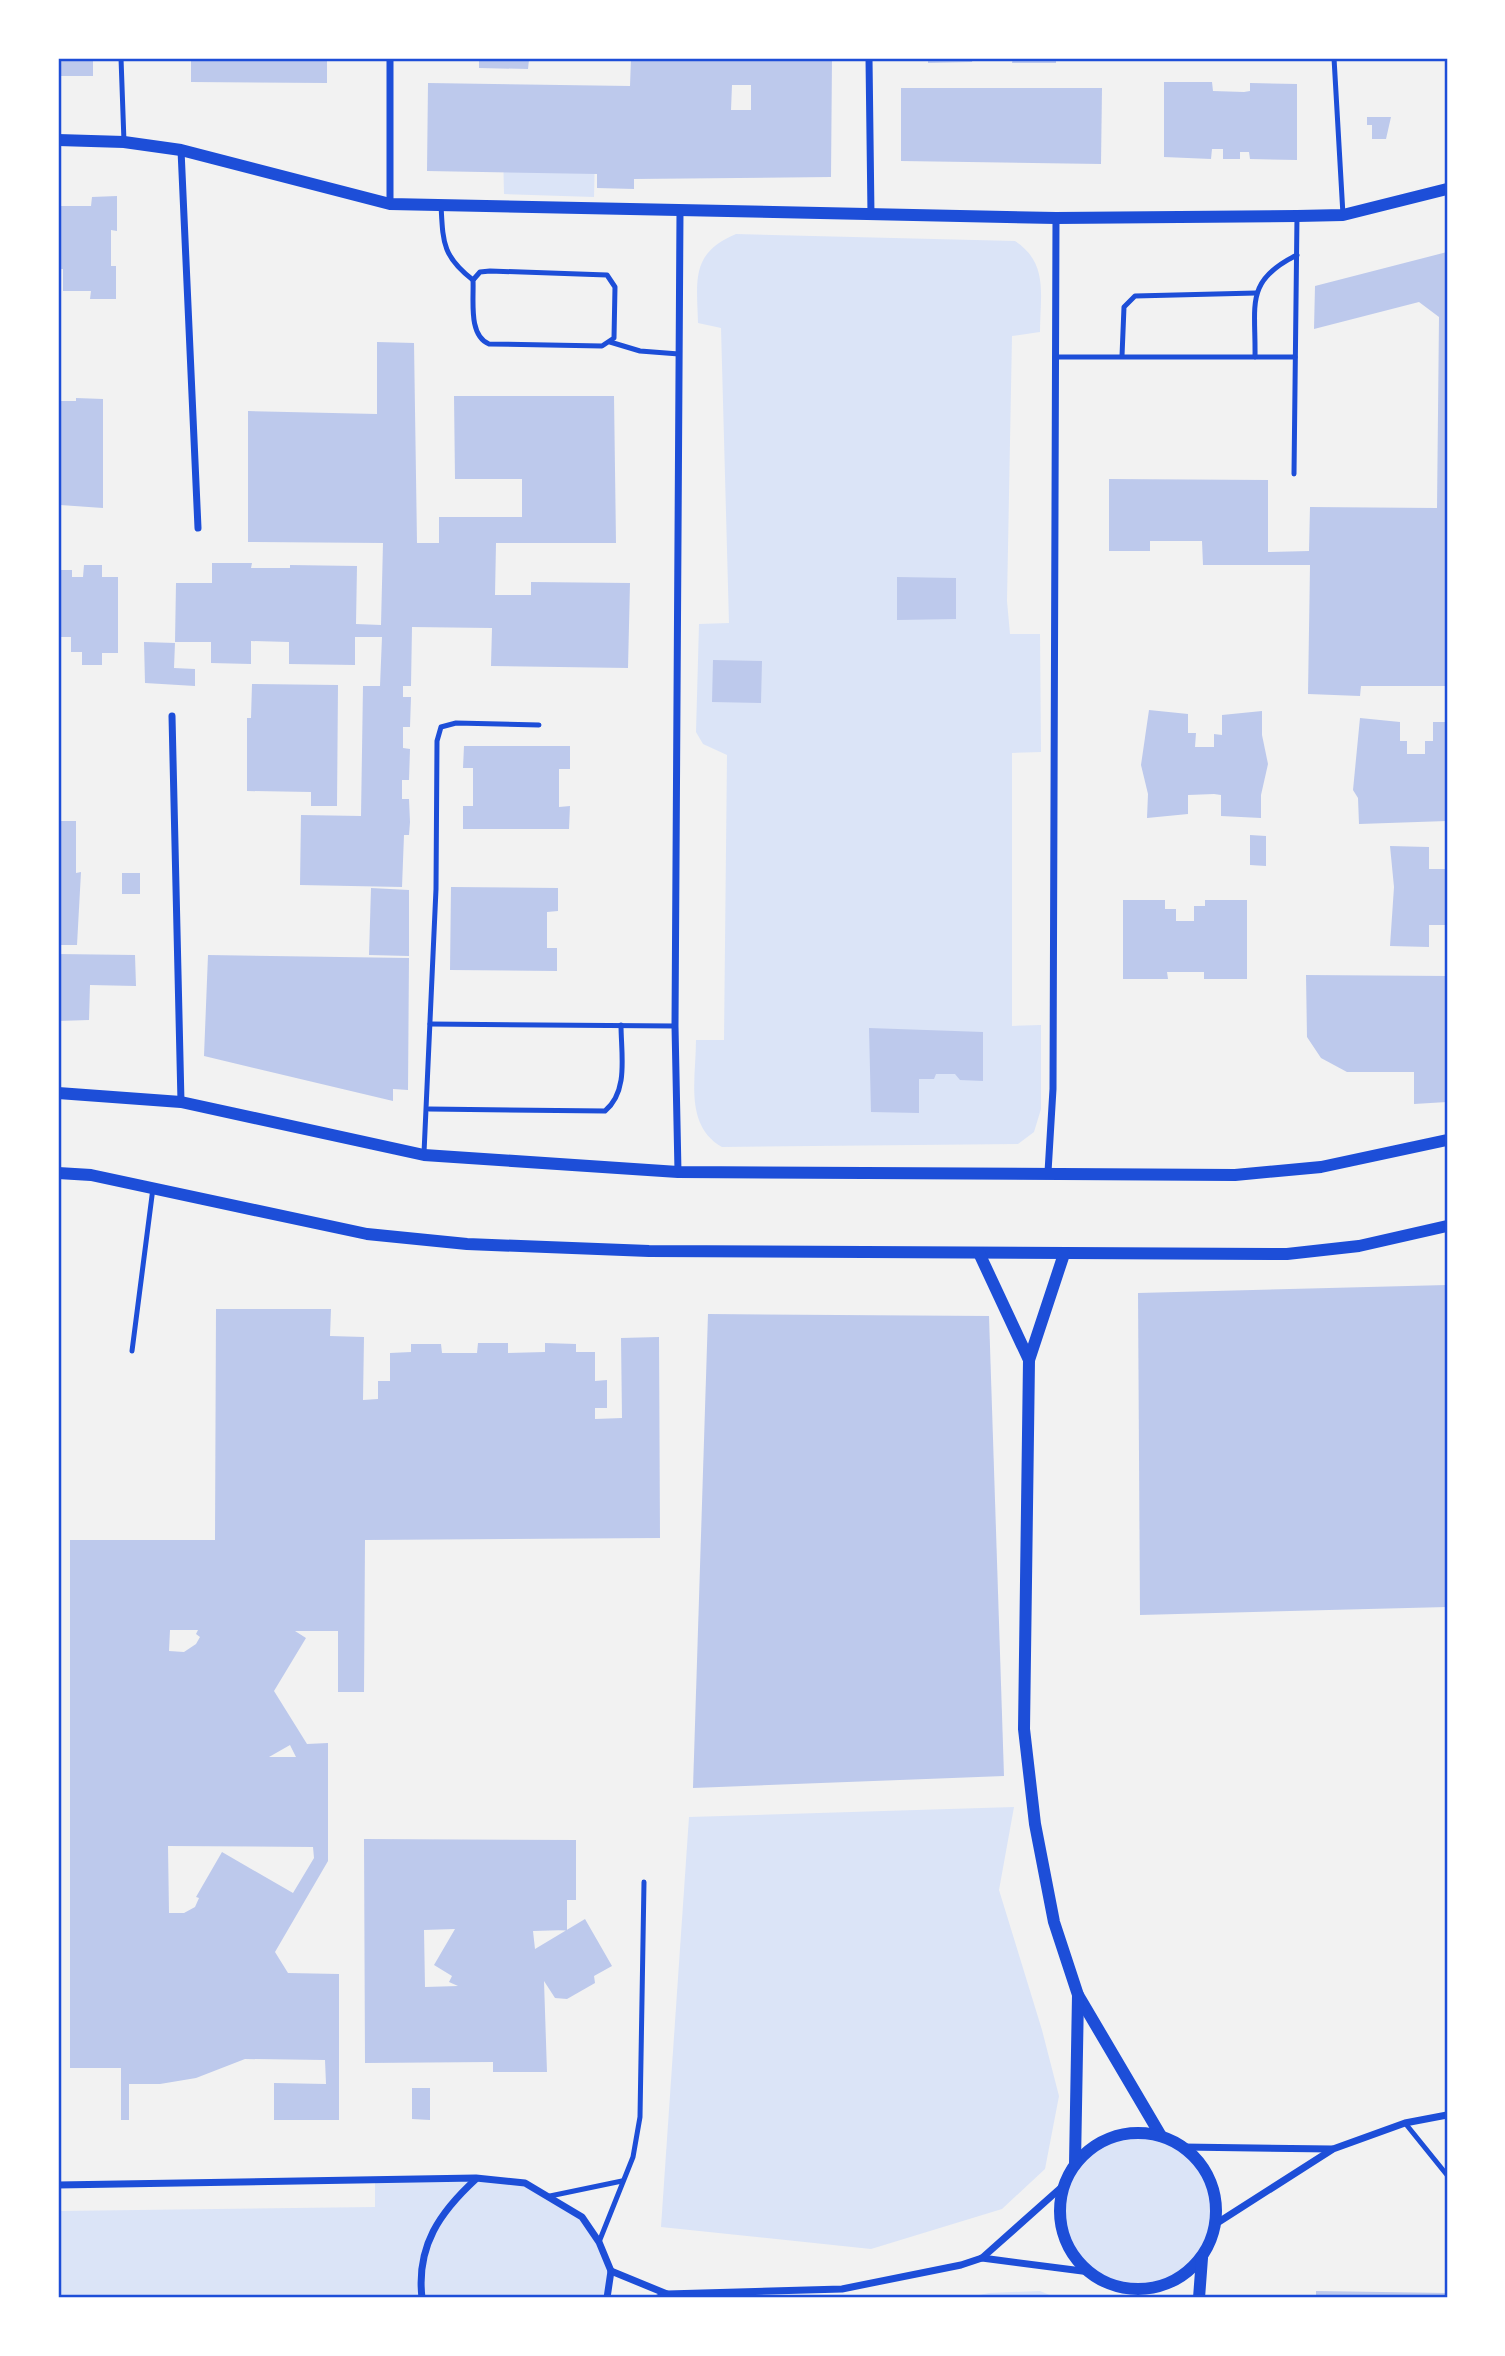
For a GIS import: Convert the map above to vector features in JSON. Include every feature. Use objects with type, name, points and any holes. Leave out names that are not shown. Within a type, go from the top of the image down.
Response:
[{"type":"street","points":[[390,58],[390,204]]},
{"type":"street","points":[[869,58],[871,215]]},
{"type":"street","points":[[58,140],[124,142],[181,150],[390,204],[1056,218],[1297,216],[1343,215],[1447,189]]},
{"type":"street","points":[[181,150],[198,528]]},
{"type":"street","points":[[678,1172],[675,1026],[680,212]]},
{"type":"street","points":[[1048,1172],[1053,1089],[1056,218]]},
{"type":"street","points":[[172,716],[181,1102]]},
{"type":"street","points":[[58,1093],[181,1102],[424,1155],[678,1172],[1235,1175],[1321,1167],[1447,1140]]},
{"type":"street","points":[[58,1173],[91,1175],[368,1234],[467,1244],[649,1251],[1064,1254],[1322,1252],[1447,1226]]},
{"type":"street","points":[[979,1253],[1029,1360]]},
{"type":"street","points":[[1064,1254],[1029,1360],[1024,1728],[1035,1824],[1054,1922],[1077,1994],[1161,2136]]},
{"type":"street","points":[[1075,2164],[1077,1994]]},
{"type":"street","points":[[1214,2225],[1333,2149],[1405,2123],[1447,2115]]},
{"type":"street","points":[[1137,2133],[1161,2136],[1182,2147],[1200,2163],[1212,2184],[1217,2210],[1213,2235],[1202,2258],[1184,2275],[1160,2286],[1122,2293],[1090,2272],[1073,2254],[1063,2232],[1059,2208],[1064,2185],[1075,2164],[1092,2148],[1114,2137],[1137,2133]]},
{"type":"street","points":[[1182,2147],[1333,2149]]},
{"type":"street","points":[[422,2298],[426,2245],[446,2206],[476,2178]]},
{"type":"street","points":[[58,2185],[476,2178],[525,2183],[582,2217],[599,2242],[611,2271],[607,2298]]},
{"type":"street","points":[[982,2258],[1064,2185]]},
{"type":"street","points":[[658,2298],[667,2294],[842,2289],[982,2258],[1090,2272]]},
{"type":"street","points":[[1199,2298],[1202,2258]]},
{"type":"street","points":[[611,2271],[667,2294]]},
{"type":"lane","points":[[121,58],[124,142]]},
{"type":"lane","points":[[1334,58],[1343,215]]},
{"type":"lane","points":[[441,205],[443,246],[457,268],[473,280]]},
{"type":"lane","points":[[1294,474],[1297,216]]},
{"type":"lane","points":[[1255,357],[1256,293],[1265,274],[1297,255]]},
{"type":"lane","points":[[490,271],[607,275],[612,279],[616,331],[610,342],[602,346],[489,344],[483,341],[475,330],[473,280],[480,272],[490,271]]},
{"type":"lane","points":[[1122,356],[1124,307],[1135,296],[1256,293]]},
{"type":"lane","points":[[610,342],[640,351],[679,354]]},
{"type":"lane","points":[[1055,357],[1295,357]]},
{"type":"lane","points":[[424,1155],[429,1109],[437,741],[441,727],[456,723],[539,725]]},
{"type":"lane","points":[[430,1024],[675,1026]]},
{"type":"lane","points":[[429,1109],[605,1111],[614,1104],[621,1086],[621,1025]]},
{"type":"lane","points":[[132,1351],[153,1188]]},
{"type":"lane","points":[[599,2242],[622,2180],[634,2157],[640,2116],[644,1882]]},
{"type":"lane","points":[[1405,2123],[1447,2175]]},
{"type":"lane","points":[[550,2196],[622,2180]]},
{"type":"shaded area","points":[[503,151],[595,153],[594,197],[504,194]]},
{"type":"shaded area","points":[[736,234],[1015,241],[1026,250],[1038,270],[1041,293],[1040,332],[1012,336],[1007,601],[1010,634],[1040,634],[1041,752],[1012,753],[1012,1026],[1041,1025],[1041,1109],[1034,1132],[1018,1144],[722,1147],[710,1138],[697,1114],[694,1085],[696,1040],[724,1040],[727,755],[703,744],[696,732],[699,624],[729,623],[721,328],[698,323],[697,281],[703,259],[721,242]]},
{"type":"shaded area","points":[[1014,1807],[999,1890],[1042,2030],[1059,2096],[1045,2169],[1002,2209],[871,2249],[661,2227],[689,1817]]},
{"type":"shaded area","points":[[1138,2133],[1168,2139],[1193,2156],[1210,2181],[1216,2211],[1210,2241],[1193,2266],[1168,2283],[1138,2289],[1108,2283],[1083,2266],[1066,2241],[1060,2211],[1066,2181],[1083,2156],[1108,2139]]},
{"type":"shaded area","points":[[476,2178],[525,2183],[582,2217],[611,2271],[607,2298],[58,2298],[58,2211],[375,2207],[375,2180]]},
{"type":"shaded area","points":[[1040,2291],[1057,2298],[964,2298],[989,2293]]},
{"type":"building","points":[[58,58],[93,58],[93,76],[58,76]]},
{"type":"building","points":[[191,58],[327,58],[327,83],[191,82]]},
{"type":"building","points":[[479,58],[538,60],[529,60],[528,69],[479,68]]},
{"type":"building","points":[[631,58],[832,58],[831,177],[634,179],[634,189],[597,188],[597,174],[427,171],[428,83],[630,86]],"holes":[[[732,85],[751,85],[751,110],[731,110]]]},
{"type":"building","points":[[928,58],[973,58],[972,62],[928,63]]},
{"type":"building","points":[[1013,58],[1056,58],[1056,63],[1012,63]]},
{"type":"building","points":[[1164,82],[1212,82],[1213,91],[1244,92],[1250,91],[1250,83],[1297,84],[1297,160],[1250,159],[1249,152],[1240,152],[1240,159],[1223,159],[1223,149],[1212,149],[1211,159],[1164,157]]},
{"type":"building","points":[[901,88],[1102,88],[1101,164],[901,161]]},
{"type":"building","points":[[1367,117],[1391,117],[1386,139],[1372,139],[1372,125],[1367,125]]},
{"type":"building","points":[[117,196],[117,231],[111,230],[111,266],[116,266],[116,299],[90,299],[91,291],[63,291],[63,269],[58,269],[58,206],[91,206],[92,197]]},
{"type":"building","points":[[1447,252],[1447,686],[1361,686],[1360,696],[1308,694],[1310,565],[1203,565],[1202,541],[1150,541],[1150,551],[1109,551],[1109,479],[1268,480],[1268,552],[1309,551],[1310,507],[1437,508],[1439,317],[1419,302],[1314,329],[1315,286]]},
{"type":"building","points":[[377,342],[414,343],[417,543],[439,543],[439,517],[522,517],[522,479],[455,479],[454,396],[614,396],[616,543],[496,543],[495,595],[531,595],[531,582],[630,583],[628,668],[491,666],[492,628],[412,627],[411,686],[403,686],[403,697],[411,697],[410,727],[403,727],[403,748],[410,749],[409,780],[402,780],[402,799],[409,799],[410,822],[409,835],[404,835],[402,887],[300,885],[301,815],[361,816],[363,686],[380,686],[382,637],[355,637],[355,665],[289,664],[289,642],[251,641],[251,664],[211,663],[211,642],[175,642],[176,583],[212,583],[212,563],[252,563],[251,568],[290,568],[290,565],[357,566],[356,624],[381,625],[383,543],[248,542],[248,411],[377,414]]},
{"type":"building","points":[[76,398],[103,399],[103,508],[60,505],[58,413],[61,401],[76,401]]},
{"type":"building","points":[[84,565],[102,565],[102,577],[118,577],[118,653],[102,653],[102,665],[82,665],[82,652],[71,652],[71,637],[58,637],[58,570],[72,570],[72,577],[83,577]]},
{"type":"building","points":[[897,577],[956,578],[956,619],[897,620]]},
{"type":"building","points":[[144,642],[175,643],[174,668],[195,669],[195,686],[145,683]]},
{"type":"building","points":[[713,660],[762,661],[761,703],[712,702]]},
{"type":"building","points":[[252,684],[338,685],[337,806],[311,806],[311,792],[247,791],[247,718],[251,718]]},
{"type":"building","points":[[1149,710],[1188,714],[1188,733],[1196,733],[1195,747],[1214,747],[1214,734],[1222,735],[1222,715],[1262,711],[1262,735],[1268,764],[1261,795],[1261,818],[1221,816],[1221,795],[1214,794],[1188,795],[1188,814],[1147,818],[1148,794],[1141,765]]},
{"type":"building","points":[[1360,718],[1400,722],[1400,741],[1407,741],[1407,754],[1425,754],[1425,741],[1433,741],[1433,722],[1447,722],[1447,821],[1359,824],[1358,798],[1353,790]]},
{"type":"building","points":[[464,746],[570,746],[570,769],[559,769],[559,807],[570,806],[569,829],[463,829],[463,806],[473,806],[473,768],[463,768]]},
{"type":"building","points":[[58,821],[76,821],[76,873],[81,872],[77,945],[58,945]]},
{"type":"building","points":[[1250,835],[1266,836],[1266,866],[1250,865]]},
{"type":"building","points":[[1390,846],[1429,847],[1429,869],[1447,869],[1447,925],[1429,925],[1429,947],[1390,946],[1394,887]]},
{"type":"building","points":[[122,873],[140,873],[140,894],[122,894]]},
{"type":"building","points":[[451,887],[558,888],[558,911],[547,912],[547,948],[557,948],[557,971],[450,970]]},
{"type":"building","points":[[371,888],[409,890],[409,956],[369,955]]},
{"type":"building","points":[[1123,900],[1165,900],[1165,909],[1176,909],[1176,921],[1194,921],[1194,906],[1205,906],[1205,900],[1247,900],[1247,979],[1204,979],[1204,972],[1167,972],[1168,979],[1123,979]]},
{"type":"building","points":[[58,954],[135,955],[136,986],[90,985],[89,1020],[58,1021]]},
{"type":"building","points":[[208,955],[409,958],[408,1090],[393,1089],[393,1101],[204,1056]]},
{"type":"building","points":[[1306,975],[1447,976],[1447,1102],[1414,1104],[1414,1072],[1347,1072],[1321,1058],[1307,1037]]},
{"type":"building","points":[[869,1028],[983,1032],[983,1081],[960,1080],[955,1074],[936,1074],[934,1079],[919,1079],[919,1113],[871,1112]]},
{"type":"building","points":[[1447,1285],[1447,1607],[1140,1615],[1138,1293]]},
{"type":"building","points":[[216,1309],[331,1309],[330,1336],[364,1337],[363,1400],[378,1399],[378,1381],[390,1381],[390,1353],[411,1352],[411,1344],[441,1344],[442,1353],[477,1353],[478,1343],[508,1343],[508,1353],[545,1352],[545,1343],[576,1344],[576,1352],[595,1352],[595,1381],[607,1380],[607,1408],[595,1408],[595,1419],[622,1418],[621,1338],[659,1337],[660,1538],[365,1540],[364,1692],[338,1692],[338,1631],[295,1631],[306,1638],[274,1691],[307,1744],[328,1743],[328,1861],[275,1952],[288,1973],[339,1974],[339,2120],[274,2120],[274,2083],[326,2084],[325,2060],[245,2059],[196,2078],[160,2084],[129,2084],[129,2120],[121,2120],[121,2068],[70,2068],[70,1540],[215,1540]],"holes":[[[170,1630],[198,1630],[196,1634],[200,1637],[196,1644],[184,1652],[169,1651]],[[290,1745],[296,1757],[269,1757]],[[168,1846],[313,1847],[314,1858],[293,1893],[222,1852],[196,1897],[199,1898],[195,1907],[184,1913],[169,1913]]]},
{"type":"building","points":[[708,1314],[989,1316],[1004,1776],[693,1788]]},
{"type":"building","points":[[364,1839],[576,1840],[576,1900],[567,1900],[567,1930],[585,1919],[612,1966],[594,1976],[595,1983],[567,1999],[555,1998],[544,1981],[547,2072],[493,2072],[493,2062],[365,2063]],"holes":[[[455,1929],[434,1965],[452,1976],[449,1982],[458,1986],[425,1987],[424,1930]],[[567,1930],[535,1949],[533,1931]]]},
{"type":"building","points":[[412,2088],[430,2088],[430,2120],[412,2119]]},
{"type":"building","points":[[1316,2291],[1447,2293],[1447,2298],[1316,2298]]}]
